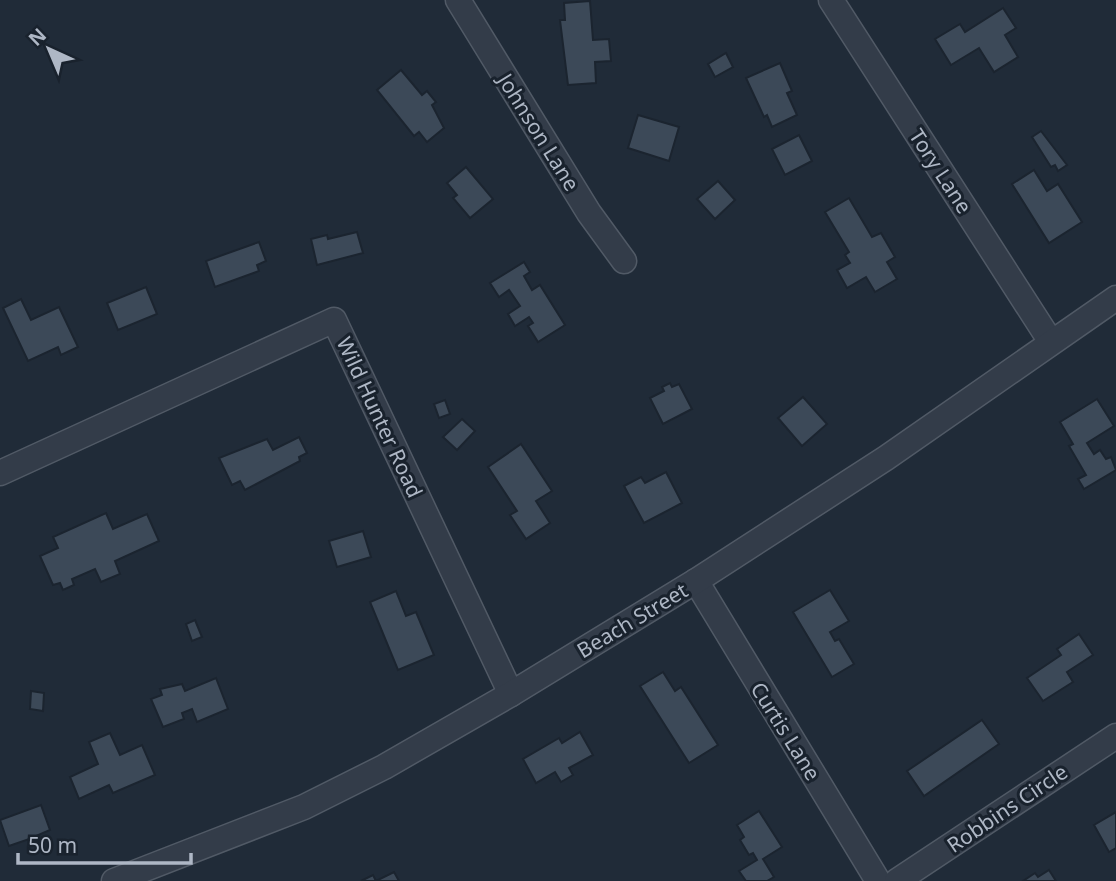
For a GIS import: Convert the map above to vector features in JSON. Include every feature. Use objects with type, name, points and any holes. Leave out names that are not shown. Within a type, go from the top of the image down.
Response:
[{"type":"street","name":"Tory Lane","points":[[831,0],[1052,342]]},
{"type":"street","name":"Johnson Lane","points":[[467,3],[589,213],[624,261]]},
{"type":"street","name":"Beach Street","points":[[114,881],[304,807],[384,767],[511,694],[696,581],[886,458],[1116,298]]},
{"type":"street","name":"Wild Hunter Road","points":[[0,473],[334,320],[511,694]]},
{"type":"street","name":"Curtis Lane","points":[[696,581],[878,881]]},
{"type":"street","name":"Robbins Circle","points":[[897,881],[1116,736]]},
{"type":"building","points":[[590,1],[593,40],[609,39],[611,61],[595,62],[596,83],[568,85],[560,20],[565,20],[564,3]]},
{"type":"building","points":[[1003,8],[1016,28],[1005,35],[1018,57],[994,72],[979,48],[951,65],[935,39],[960,24],[965,32]]},
{"type":"building","points":[[726,53],[733,67],[715,77],[708,64]]},
{"type":"building","points":[[780,63],[792,91],[787,93],[797,115],[772,127],[767,115],[764,117],[746,78]]},
{"type":"building","points":[[401,70],[422,95],[427,91],[436,102],[432,105],[444,128],[427,142],[419,132],[414,136],[377,90]]},
{"type":"building","points":[[638,115],[679,127],[669,161],[628,148]]},
{"type":"building","points":[[1041,131],[1067,165],[1058,171],[1055,165],[1051,167],[1032,137]]},
{"type":"building","points":[[799,135],[812,161],[785,175],[772,149]]},
{"type":"building","points":[[466,167],[493,199],[470,218],[453,198],[457,195],[447,183]]},
{"type":"building","points":[[1034,170],[1047,191],[1058,184],[1082,222],[1049,243],[1012,184]]},
{"type":"building","points":[[718,181],[735,200],[715,219],[697,199]]},
{"type":"building","points":[[849,198],[872,237],[881,233],[895,257],[887,262],[897,279],[875,292],[866,277],[847,288],[837,270],[850,263],[845,255],[849,252],[825,212]]},
{"type":"building","points":[[357,232],[363,253],[317,265],[311,239],[327,235],[328,239]]},
{"type":"building","points":[[259,242],[266,261],[257,265],[259,271],[215,287],[206,261]]},
{"type":"building","points":[[524,262],[530,272],[524,276],[532,290],[540,285],[565,325],[538,342],[528,326],[533,323],[529,317],[515,326],[508,314],[520,306],[509,290],[499,297],[490,283]]},
{"type":"building","points":[[146,287],[157,314],[118,330],[107,303]]},
{"type":"building","points":[[21,299],[31,320],[59,307],[78,347],[61,355],[58,347],[28,361],[3,308]]},
{"type":"building","points":[[670,383],[672,387],[679,384],[692,409],[663,424],[650,398],[664,391],[662,387]]},
{"type":"building","points":[[803,397],[827,424],[802,446],[778,418]]},
{"type":"building","points":[[1097,399],[1114,426],[1087,443],[1094,454],[1100,450],[1106,459],[1111,457],[1116,470],[1084,489],[1078,479],[1086,475],[1069,446],[1073,444],[1060,422]]},
{"type":"building","points":[[445,400],[450,414],[439,418],[434,404]]},
{"type":"building","points":[[462,419],[475,431],[457,450],[443,437]]},
{"type":"building","points":[[299,437],[307,453],[299,457],[300,461],[245,490],[240,481],[232,485],[219,458],[267,439],[273,450]]},
{"type":"building","points":[[521,444],[552,491],[536,501],[550,523],[526,539],[510,515],[517,511],[488,467]]},
{"type":"building","points":[[666,472],[682,503],[644,523],[624,486],[641,477],[645,483]]},
{"type":"building","points":[[106,513],[113,529],[147,514],[159,541],[115,561],[120,574],[101,582],[95,569],[72,579],[74,585],[63,590],[60,583],[53,585],[40,556],[58,548],[53,537]]},
{"type":"building","points":[[363,531],[371,557],[337,567],[329,541]]},
{"type":"building","points":[[830,590],[849,621],[830,632],[835,641],[839,639],[854,664],[832,677],[793,612]]},
{"type":"building","points":[[396,591],[406,616],[416,612],[434,655],[398,670],[370,602]]},
{"type":"building","points":[[195,620],[202,637],[192,641],[186,624]]},
{"type":"building","points":[[1079,634],[1093,655],[1067,672],[1073,682],[1043,701],[1027,678],[1061,655],[1057,649]]},
{"type":"building","points":[[663,672],[675,691],[681,687],[718,745],[689,763],[640,686]]},
{"type":"building","points":[[216,678],[228,709],[197,722],[192,709],[182,713],[184,719],[163,727],[151,699],[162,695],[160,689],[182,684],[185,691]]},
{"type":"building","points":[[31,691],[44,693],[43,711],[30,709]]},
{"type":"building","points":[[982,720],[999,744],[924,796],[907,771]]},
{"type":"building","points":[[580,732],[593,755],[569,768],[573,775],[561,782],[555,772],[536,783],[523,759],[559,738],[562,743]]},
{"type":"building","points":[[110,733],[120,755],[142,745],[155,775],[113,793],[109,785],[79,799],[70,777],[98,764],[89,742]]},
{"type":"building","points":[[41,805],[50,830],[36,836],[38,841],[30,844],[29,839],[9,846],[0,820]]},
{"type":"building","points":[[759,811],[782,847],[763,859],[774,877],[767,881],[746,881],[739,871],[757,860],[753,853],[749,855],[740,840],[744,837],[737,825]]},
{"type":"building","points":[[1116,812],[1116,848],[1109,852],[1094,825]]},
{"type":"building","points":[[1049,870],[1056,881],[1023,881],[1035,873],[1038,877]]},
{"type":"building","points":[[394,872],[399,881],[376,881]]},
{"type":"building","points":[[373,875],[376,881],[361,881]]}]
